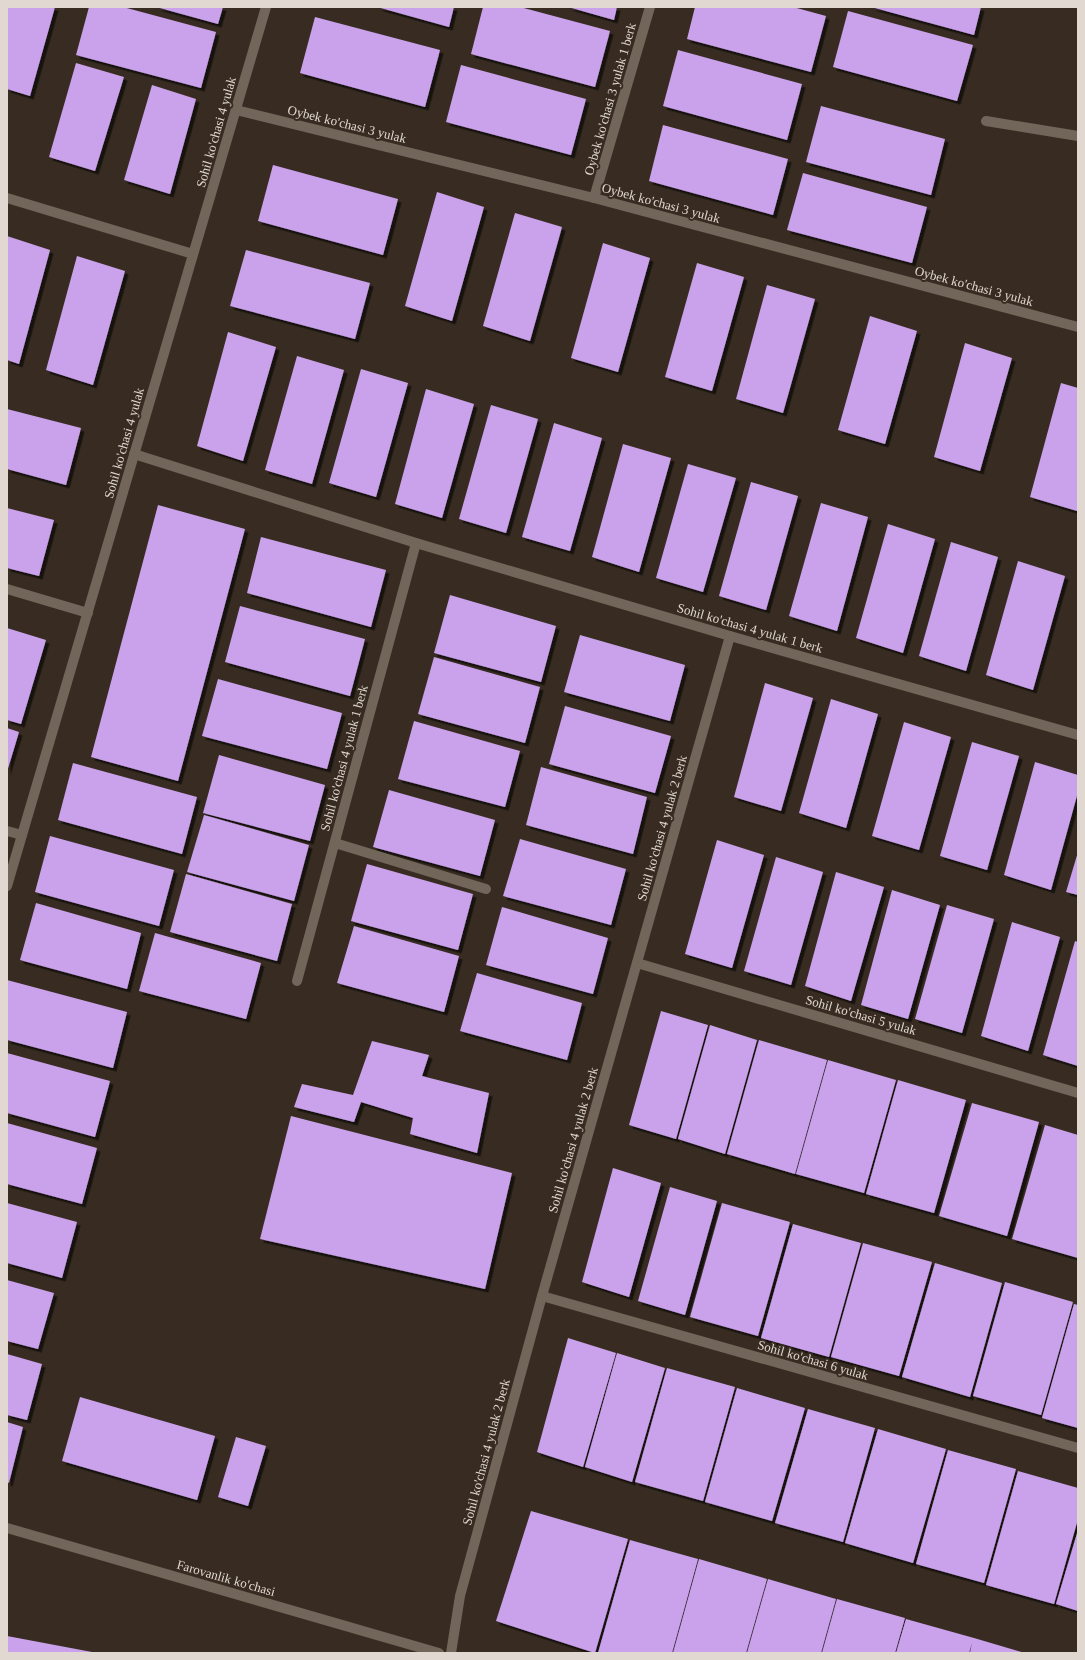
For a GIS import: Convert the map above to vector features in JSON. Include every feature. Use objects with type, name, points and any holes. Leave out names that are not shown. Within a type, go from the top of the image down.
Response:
[{"type":"street","name":"Sohil ko'chasi 4 yulak","points":[[7,886],[266,7]]},
{"type":"street","name":"Oybek ko'chasi 3 yulak 1 berk","points":[[594,198],[650,7]]},
{"type":"street","name":"Oybek ko'chasi 3 yulak","points":[[236,110],[594,198],[1078,327]]},
{"type":"street","points":[[986,121],[1078,136]]},
{"type":"street","points":[[7,198],[194,254]]},
{"type":"street","name":"Sohil ko'chasi 4 yulak 1 berk","points":[[134,454],[416,543],[730,636],[1078,735]]},
{"type":"street","name":"Sohil ko'chasi 4 yulak 1 berk","points":[[297,981],[416,543]]},
{"type":"street","points":[[7,589],[88,613]]},
{"type":"street","name":"Sohil ko'chasi 4 yulak 2 berk","points":[[451,1653],[460,1596],[542,1296],[730,636]]},
{"type":"street","points":[[7,831],[22,835]]},
{"type":"street","points":[[334,843],[486,889]]},
{"type":"street","name":"Sohil ko'chasi 5 yulak","points":[[636,963],[1078,1093]]},
{"type":"street","name":"Sohil ko'chasi 6 yulak","points":[[542,1296],[1078,1448]]},
{"type":"street","name":"Farovanlik ko'chasi","points":[[7,1528],[438,1653]]},
{"type":"building","points":[[7,7],[55,7],[30,96],[7,89]]},
{"type":"building","points":[[89,7],[123,7],[216,32],[201,88],[76,55]]},
{"type":"building","points":[[156,7],[223,7],[218,24]]},
{"type":"building","points":[[377,7],[454,7],[449,27]]},
{"type":"building","points":[[483,7],[520,7],[610,31],[595,87],[471,54]]},
{"type":"building","points":[[568,7],[617,7],[614,20]]},
{"type":"building","points":[[695,7],[793,7],[826,16],[811,72],[687,39]]},
{"type":"building","points":[[871,7],[981,7],[974,35]]},
{"type":"building","points":[[848,11],[973,45],[957,101],[833,67]]},
{"type":"building","points":[[315,17],[440,50],[425,107],[300,73]]},
{"type":"building","points":[[678,50],[802,84],[787,140],[663,106]]},
{"type":"building","points":[[76,63],[124,77],[95,171],[49,157]]},
{"type":"building","points":[[461,65],[586,99],[571,155],[446,122]]},
{"type":"building","points":[[152,85],[196,99],[170,194],[124,180]]},
{"type":"building","points":[[821,106],[945,139],[931,195],[806,162]]},
{"type":"building","points":[[663,125],[788,159],[773,215],[649,181]]},
{"type":"building","points":[[273,165],[398,199],[383,255],[258,221]]},
{"type":"building","points":[[803,173],[927,207],[912,263],[787,230]]},
{"type":"building","points":[[437,192],[484,207],[452,321],[405,306]]},
{"type":"building","points":[[515,213],[562,227],[530,341],[483,326]]},
{"type":"building","points":[[7,236],[50,250],[19,364],[7,360]]},
{"type":"building","points":[[603,243],[650,258],[618,372],[571,358]]},
{"type":"building","points":[[246,250],[370,283],[355,339],[230,306]]},
{"type":"building","points":[[77,256],[125,271],[93,385],[46,370]]},
{"type":"building","points":[[697,263],[744,277],[712,391],[665,377]]},
{"type":"building","points":[[767,285],[815,299],[783,413],[736,399]]},
{"type":"building","points":[[870,316],[917,331],[885,444],[838,430]]},
{"type":"building","points":[[228,332],[276,347],[243,461],[197,446]]},
{"type":"building","points":[[965,343],[1012,358],[980,471],[934,457]]},
{"type":"building","points":[[297,356],[344,370],[312,484],[265,470]]},
{"type":"building","points":[[361,369],[408,383],[376,497],[329,483]]},
{"type":"building","points":[[1061,383],[1078,388],[1077,511],[1030,497]]},
{"type":"building","points":[[426,389],[474,404],[442,518],[395,504]]},
{"type":"building","points":[[491,405],[538,419],[506,533],[459,519]]},
{"type":"building","points":[[7,409],[81,428],[66,485],[7,469]]},
{"type":"building","points":[[554,423],[602,438],[570,551],[522,537]]},
{"type":"building","points":[[623,444],[671,458],[639,572],[592,557]]},
{"type":"building","points":[[688,464],[736,478],[703,592],[656,578]]},
{"type":"building","points":[[751,482],[798,496],[766,610],[719,596]]},
{"type":"building","points":[[821,503],[868,517],[837,631],[789,616]]},
{"type":"building","points":[[158,505],[245,529],[178,781],[91,757]]},
{"type":"building","points":[[7,508],[54,520],[39,576],[7,568]]},
{"type":"building","points":[[888,524],[935,539],[903,653],[856,638]]},
{"type":"building","points":[[261,537],[386,570],[371,627],[247,593]]},
{"type":"building","points":[[951,542],[998,557],[966,671],[919,656]]},
{"type":"building","points":[[1018,561],[1065,576],[1033,690],[986,675]]},
{"type":"building","points":[[450,595],[556,626],[541,682],[434,653]]},
{"type":"building","points":[[240,606],[365,639],[350,696],[225,662]]},
{"type":"building","points":[[7,628],[46,640],[21,724],[7,720]]},
{"type":"building","points":[[580,635],[685,665],[670,721],[564,692]]},
{"type":"building","points":[[434,657],[540,687],[525,743],[418,714]]},
{"type":"building","points":[[218,679],[342,713],[327,769],[202,736]]},
{"type":"building","points":[[765,683],[813,698],[781,811],[734,797]]},
{"type":"building","points":[[831,699],[878,714],[846,828],[799,813]]},
{"type":"building","points":[[565,706],[671,736],[655,793],[549,764]]},
{"type":"building","points":[[414,721],[520,751],[505,807],[398,779]]},
{"type":"building","points":[[904,722],[951,737],[919,850],[872,836]]},
{"type":"building","points":[[7,728],[19,732],[7,772]]},
{"type":"building","points":[[972,742],[1019,756],[987,870],[940,856]]},
{"type":"building","points":[[219,755],[325,785],[310,841],[203,813]]},
{"type":"building","points":[[1035,762],[1078,775],[1078,792],[1051,890],[1004,875]]},
{"type":"building","points":[[73,763],[197,797],[182,854],[58,820]]},
{"type":"building","points":[[541,767],[647,797],[633,854],[526,825]]},
{"type":"building","points":[[389,790],[495,820],[480,876],[373,847]]},
{"type":"building","points":[[204,815],[309,845],[294,901],[187,872]]},
{"type":"building","points":[[50,836],[174,870],[159,926],[35,892]]},
{"type":"building","points":[[520,839],[626,869],[611,925],[503,896]]},
{"type":"building","points":[[717,840],[764,855],[732,968],[685,954]]},
{"type":"building","points":[[1078,852],[1078,895],[1066,892]]},
{"type":"building","points":[[776,857],[823,872],[791,985],[744,971]]},
{"type":"building","points":[[367,864],[473,894],[458,950],[351,921]]},
{"type":"building","points":[[836,872],[884,887],[851,1001],[805,986]]},
{"type":"building","points":[[186,874],[292,904],[277,961],[170,932]]},
{"type":"building","points":[[892,890],[940,905],[908,1019],[861,1005]]},
{"type":"building","points":[[36,903],[141,933],[127,989],[20,960]]},
{"type":"building","points":[[947,905],[994,919],[962,1033],[915,1019]]},
{"type":"building","points":[[502,907],[608,938],[593,994],[486,965]]},
{"type":"building","points":[[1012,922],[1060,937],[1028,1051],[981,1036]]},
{"type":"building","points":[[354,926],[459,956],[444,1012],[337,983]]},
{"type":"building","points":[[155,933],[261,963],[246,1019],[139,991]]},
{"type":"building","points":[[1075,941],[1078,942],[1078,1066],[1043,1055]]},
{"type":"building","points":[[477,973],[582,1003],[567,1060],[460,1031]]},
{"type":"building","points":[[7,980],[127,1012],[113,1068],[7,1040]]},
{"type":"building","points":[[661,1011],[708,1025],[676,1139],[629,1125]]},
{"type":"building","points":[[710,1025],[757,1040],[725,1154],[678,1139]]},
{"type":"building","points":[[759,1040],[827,1060],[795,1174],[727,1154]]},
{"type":"building","points":[[372,1041],[429,1055],[422,1076],[489,1093],[477,1153],[410,1134],[413,1118],[361,1102],[354,1122],[294,1107],[302,1084],[353,1095]]},
{"type":"building","points":[[7,1053],[110,1081],[95,1137],[7,1113]]},
{"type":"building","points":[[828,1060],[896,1080],[864,1193],[796,1174]]},
{"type":"building","points":[[898,1080],[966,1100],[934,1213],[866,1194]]},
{"type":"building","points":[[972,1103],[1039,1122],[1007,1236],[939,1216]]},
{"type":"building","points":[[291,1116],[512,1173],[485,1289],[260,1239]]},
{"type":"building","points":[[7,1123],[97,1148],[82,1204],[7,1184]]},
{"type":"building","points":[[1045,1125],[1078,1135],[1078,1258],[1012,1239]]},
{"type":"building","points":[[613,1168],[661,1183],[629,1297],[582,1282]]},
{"type":"building","points":[[670,1187],[717,1201],[685,1315],[638,1301]]},
{"type":"building","points":[[7,1203],[77,1222],[62,1278],[7,1263]]},
{"type":"building","points":[[722,1203],[790,1222],[758,1336],[690,1317]]},
{"type":"building","points":[[793,1224],[861,1243],[829,1357],[761,1338]]},
{"type":"building","points":[[863,1243],[932,1262],[899,1376],[831,1357]]},
{"type":"building","points":[[935,1263],[1002,1283],[970,1397],[902,1377]]},
{"type":"building","points":[[7,1280],[54,1293],[38,1349],[7,1341]]},
{"type":"building","points":[[1005,1282],[1073,1302],[1041,1415],[973,1396]]},
{"type":"building","points":[[1074,1304],[1078,1305],[1078,1428],[1042,1418]]},
{"type":"building","points":[[568,1338],[616,1353],[583,1467],[537,1452]]},
{"type":"building","points":[[617,1353],[665,1368],[632,1482],[585,1467]]},
{"type":"building","points":[[7,1354],[42,1364],[27,1420],[7,1415]]},
{"type":"building","points":[[667,1368],[735,1387],[703,1501],[635,1482]]},
{"type":"building","points":[[737,1388],[805,1408],[772,1521],[705,1502]]},
{"type":"building","points":[[80,1397],[215,1436],[197,1500],[62,1461]]},
{"type":"building","points":[[808,1409],[875,1428],[843,1542],[775,1523]]},
{"type":"building","points":[[7,1422],[23,1427],[9,1483],[7,1482]]},
{"type":"building","points":[[878,1429],[946,1449],[913,1563],[845,1543]]},
{"type":"building","points":[[236,1437],[266,1446],[248,1506],[218,1497]]},
{"type":"building","points":[[948,1450],[1016,1469],[984,1583],[916,1564]]},
{"type":"building","points":[[1018,1471],[1078,1488],[1078,1519],[1054,1604],[986,1585]]},
{"type":"building","points":[[531,1511],[628,1539],[595,1653],[496,1621]]},
{"type":"building","points":[[1078,1530],[1078,1611],[1056,1604]]},
{"type":"building","points":[[630,1540],[698,1559],[672,1653],[598,1653]]},
{"type":"building","points":[[699,1559],[767,1579],[746,1653],[673,1653]]},
{"type":"building","points":[[768,1579],[836,1599],[821,1653],[747,1653]]},
{"type":"building","points":[[837,1599],[905,1618],[895,1653],[822,1653]]},
{"type":"building","points":[[906,1619],[1025,1653],[970,1653],[972,1643],[969,1653],[896,1653]]},
{"type":"building","points":[[7,1636],[92,1652],[92,1653],[7,1653]]}]
